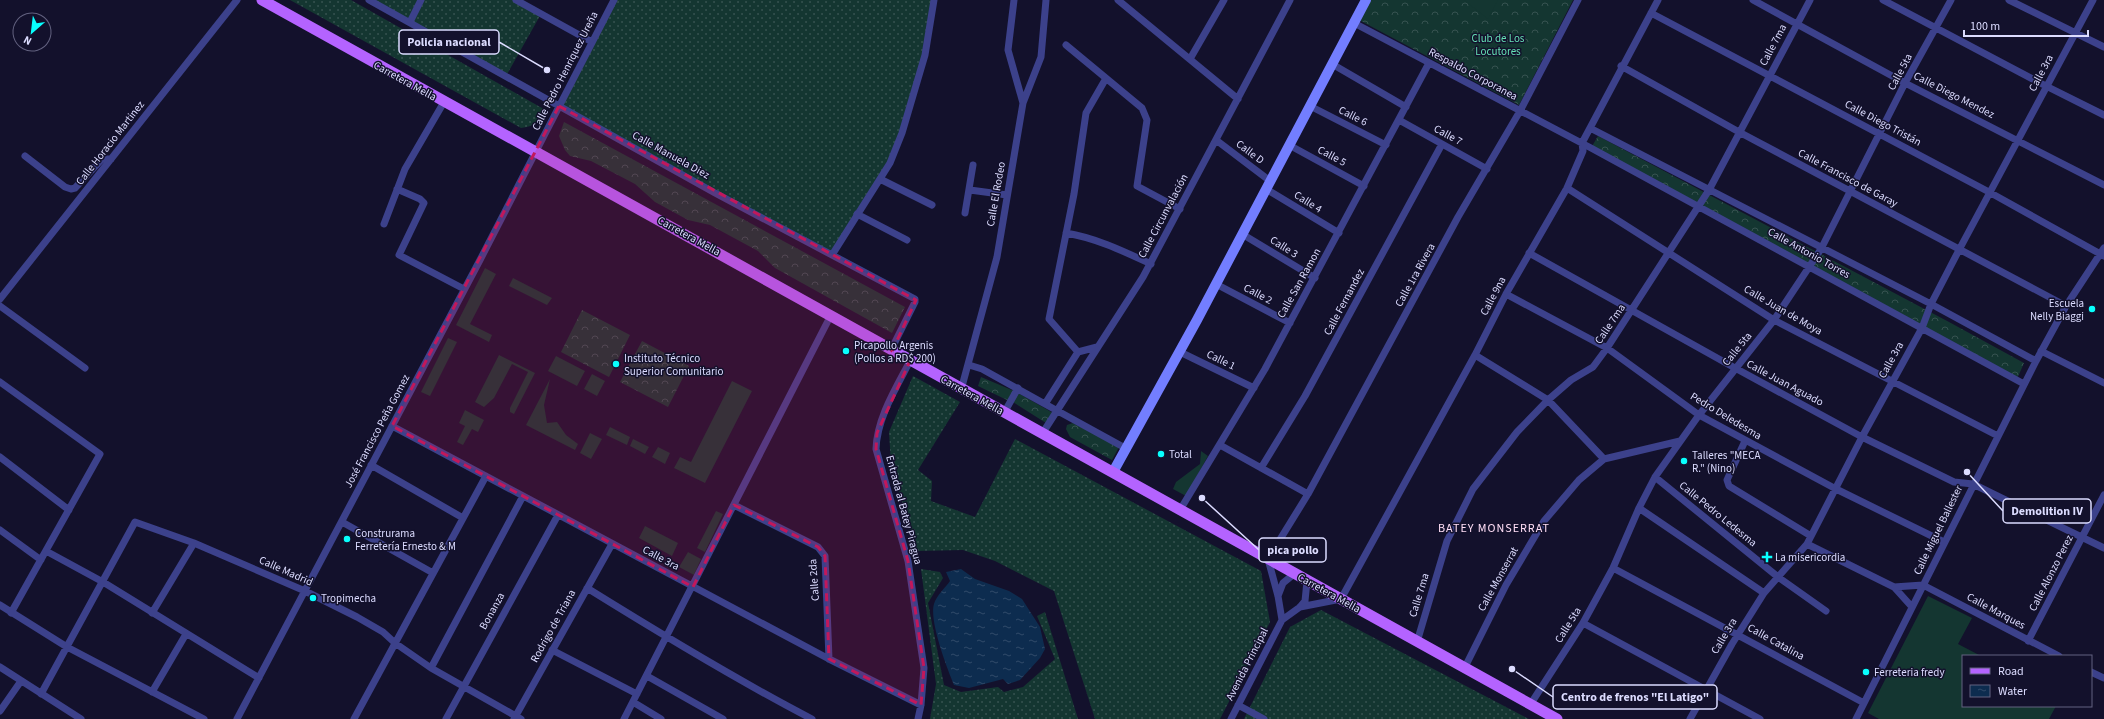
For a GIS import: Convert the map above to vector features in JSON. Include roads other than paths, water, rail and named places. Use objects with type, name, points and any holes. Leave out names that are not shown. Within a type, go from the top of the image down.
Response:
[{"type":"main road","name":"Carretera Mella","points":[[262,0],[831,315],[961,390],[1557,719]]},
{"type":"street","name":"Calle Horacio Martinez","points":[[0,299],[237,0]]},
{"type":"street","name":"Calle Manuela Diez","points":[[369,0],[558,106],[916,300],[891,350]]},
{"type":"street","points":[[410,22],[421,0]]},
{"type":"street","points":[[516,0],[592,42]]},
{"type":"street","name":"Calle Pedro Henriquez Ureña","points":[[535,152],[614,0]]},
{"type":"street","points":[[832,255],[890,163],[908,112],[925,55],[934,0]]},
{"type":"street","name":"Calle El Rodeo","points":[[961,390],[997,257],[1023,103],[1008,50],[1014,0]]},
{"type":"street","points":[[1023,103],[1041,57],[1046,0]]},
{"type":"street","points":[[1118,0],[1238,99]]},
{"type":"street","name":"Calle Circunvalación","points":[[1042,434],[1150,264],[1290,0]]},
{"type":"street","points":[[1112,472],[1180,352],[1366,0]]},
{"type":"street","name":"Calle 1ra Rivera","points":[[1268,559],[1308,494],[1520,111],[1578,0]]},
{"type":"street","name":"Calle 9na","points":[[1341,599],[1475,355],[1506,294],[1567,188],[1583,151],[1582,143],[1621,66],[1658,0]]},
{"type":"street","name":"Calle Diego Mendez","points":[[1753,0],[1796,25],[1905,83],[2104,185]]},
{"type":"street","name":"Calle 7ma","points":[[1417,642],[1447,541],[1473,489],[1517,432],[1548,400],[1571,380],[1593,368],[1607,348],[1633,310],[1666,253],[1709,190],[1810,0]]},
{"type":"street","points":[[1883,0],[2046,86],[2104,114]]},
{"type":"street","name":"Calle 5ta","points":[[1530,705],[1583,623],[1613,568],[1638,508],[1655,477],[1680,440],[1774,320],[1821,249],[1881,134],[1905,83],[1936,29],[1950,0]]},
{"type":"street","points":[[2009,0],[2104,47]]},
{"type":"street","name":"Calle 3ra","points":[[1690,719],[1738,634],[1764,593],[1807,544],[1812,536],[1862,437],[1922,328],[1931,304],[1958,250],[2093,0]]},
{"type":"street","points":[[1190,59],[1223,1]]},
{"type":"street","name":"Calle Diego Tristán","points":[[1651,13],[2103,253]]},
{"type":"street","name":"Respaldo Corporanea","points":[[1354,23],[1582,143]]},
{"type":"street","points":[[1066,45],[1105,80],[1142,108],[1147,120],[1137,186],[1180,209]]},
{"type":"street","name":"Calle San Ramon","points":[[1180,510],[1254,388],[1315,278],[1429,63]]},
{"type":"street","points":[[1332,64],[1406,108]]},
{"type":"street","name":"Calle Francisco de Garay","points":[[1621,66],[1739,132],[1958,250],[2066,306]]},
{"type":"street","points":[[1078,352],[1049,319],[1066,233],[1086,113],[1105,80]]},
{"type":"street","points":[[384,224],[410,159],[444,102]]},
{"type":"street","name":"Calle 6","points":[[1310,106],[1386,145]]},
{"type":"street","name":"Calle 7","points":[[1399,120],[1487,169]]},
{"type":"street","points":[[1590,128],[1821,249],[1931,304],[2036,361]]},
{"type":"street","name":"Calle D","points":[[1216,140],[1268,185]]},
{"type":"street","name":"Calle Antonio Torres","points":[[1582,143],[2024,384]]},
{"type":"street","name":"Calle Fernandez","points":[[1261,468],[1305,396],[1442,144]]},
{"type":"street","name":"Calle 5","points":[[1289,145],[1364,186]]},
{"type":"street","name":"José Francisco Peña Gomez","points":[[237,719],[342,522],[535,152]]},
{"type":"street","points":[[25,156],[65,187],[71,189],[75,188],[102,159],[111,160]]},
{"type":"street","points":[[965,214],[973,165]]},
{"type":"street","points":[[880,179],[932,205]]},
{"type":"street","name":"Calle 4","points":[[1268,185],[1339,233]]},
{"type":"street","name":"Calle Juan de Moya","points":[[1567,188],[1666,253],[1774,320],[1998,436]]},
{"type":"street","points":[[397,189],[420,199],[424,203],[399,255],[464,289]]},
{"type":"street","points":[[970,190],[1007,195]]},
{"type":"street","points":[[857,214],[907,240]]},
{"type":"street","points":[[1066,233],[1083,236],[1112,246],[1150,264]]},
{"type":"street","name":"Calle 3","points":[[1242,234],[1315,278]]},
{"type":"street","name":"Calle Juan Aguado","points":[[1529,253],[1862,437],[1954,482],[1973,484],[2104,548]]},
{"type":"street","name":"Calle Miguel Ballester","points":[[1860,718],[1864,703],[2041,351],[2066,306],[2103,253]]},
{"type":"street","name":"Calle 2","points":[[1216,284],[1290,323]]},
{"type":"street","name":"Pedro Deledesma","points":[[1506,294],[1607,348],[1699,415],[1836,489],[1944,542]]},
{"type":"street","points":[[0,306],[85,368]]},
{"type":"street","points":[[624,719],[693,587],[831,315]]},
{"type":"street","points":[[1045,404],[1078,352],[1097,347]]},
{"type":"street","points":[[2041,351],[2104,383]]},
{"type":"street","name":"Calle 1","points":[[1180,352],[1254,388]]},
{"type":"street","points":[[1475,355],[1548,400],[1604,459]]},
{"type":"street","name":"Entrada al Batey Piragua","points":[[910,361],[893,393],[877,433],[876,449],[908,561],[924,668],[921,706],[918,719]]},
{"type":"street","points":[[969,365],[982,369],[1018,388],[1057,412],[1126,448]]},
{"type":"street","points":[[0,382],[100,454],[11,613]]},
{"type":"street","points":[[1004,413],[1018,388]]},
{"type":"street","name":"Calle 3ra","points":[[392,426],[829,659],[921,706]]},
{"type":"street","name":"Calle Monserrat","points":[[1464,667],[1506,584],[1544,521],[1579,480],[1604,459],[1680,440]]},
{"type":"street","points":[[1745,441],[1727,480],[1729,486],[1812,536]]},
{"type":"street","points":[[1220,445],[1308,494]]},
{"type":"street","points":[[0,457],[69,510]]},
{"type":"street","points":[[371,465],[463,518]]},
{"type":"street","points":[[354,719],[486,476]]},
{"type":"street","name":"Calle Pedro Ledesma","points":[[1655,477],[1778,577],[1826,611]]},
{"type":"street","name":"Calle Alonzo Perez","points":[[2028,641],[2104,495]]},
{"type":"street","points":[[431,668],[523,496]]},
{"type":"street","name":"Calle 2da","points":[[734,505],[818,548],[825,556],[829,659]]},
{"type":"street","points":[[1638,508],[1764,593]]},
{"type":"street","name":"Bonanza","points":[[446,719],[558,515]]},
{"type":"street","name":"Calle Madrid","points":[[103,582],[135,522],[194,542],[305,591],[383,632],[395,643],[431,668],[516,718]]},
{"type":"street","points":[[342,522],[433,573]]},
{"type":"street","points":[[0,530],[41,560]]},
{"type":"street","points":[[152,613],[194,542]]},
{"type":"street","name":"Rodrigo de Triana","points":[[516,718],[552,650],[612,544]]},
{"type":"street","points":[[1807,544],[1894,587],[1912,607]]},
{"type":"street","points":[[46,551],[103,582],[259,678]]},
{"type":"street","points":[[1268,559],[1278,596],[1282,620],[1300,607],[1305,601],[1308,581]]},
{"type":"street","name":"Calle Catalina","points":[[1613,568],[1864,703]]},
{"type":"street","points":[[1278,596],[1283,583],[1294,574]]},
{"type":"street","points":[[41,694],[103,582]]},
{"type":"street","points":[[1894,587],[1923,585]]},
{"type":"street","name":"Calle Marques","points":[[1923,585],[2056,655]]},
{"type":"street","points":[[587,588],[666,638],[764,694],[812,719]]},
{"type":"street","points":[[1300,607],[1341,599]]},
{"type":"street","points":[[0,605],[67,647],[204,719]]},
{"type":"street","name":"Avenida Principal","points":[[1231,719],[1282,620]]},
{"type":"street","points":[[1583,623],[1760,719]]},
{"type":"street","points":[[152,692],[186,634]]},
{"type":"street","points":[[552,650],[637,694]]},
{"type":"street","points":[[0,666],[76,718]]},
{"type":"street","points":[[2092,672],[2104,678]]},
{"type":"street","points":[[647,676],[723,719]]},
{"type":"street","points":[[0,711],[21,681]]},
{"type":"street","points":[[633,702],[661,719]]},
{"type":"street","points":[[1238,705],[1264,719]]},
{"type":"water","points":[[961,569],[975,579],[1009,591],[1022,599],[1040,627],[1045,649],[1040,658],[1020,680],[1008,684],[1003,679],[969,688],[954,685],[936,633],[933,612],[934,604],[937,598],[950,581],[946,572]]},
{"type":"place","name":"Policia nacional","points":[[547,70]]},
{"type":"place","name":"Escuela Nelly Biaggi","points":[[2092,309]]},
{"type":"place","name":"Picapollo Argenis (Pollos a RD$ 200)","points":[[846,351]]},
{"type":"place","name":"Instituto Técnico Superior Comunitario","points":[[616,364]]},
{"type":"place","name":"Total","points":[[1161,454]]},
{"type":"place","name":"Talleres \"MECA R.\" (Nino)","points":[[1684,461]]},
{"type":"place","name":"Demolition IV","points":[[1967,472]]},
{"type":"place","name":"pica pollo","points":[[1202,498]]},
{"type":"place","name":"Construrama Ferretería Ernesto & M","points":[[347,539]]},
{"type":"place","name":"La misericordia","points":[[1767,557]]},
{"type":"place","name":"Tropimecha","points":[[313,598]]},
{"type":"place","name":"Centro de frenos \"El Latigo\"","points":[[1512,669]]},
{"type":"place","name":"Ferreteria fredy","points":[[1866,672]]},
{"type":"district","name":"BATEY MONSERRAT","points":[[1494,528]]},
{"type":"park label","name":"Club de Los Locutores","points":[[1498,44]]}]
